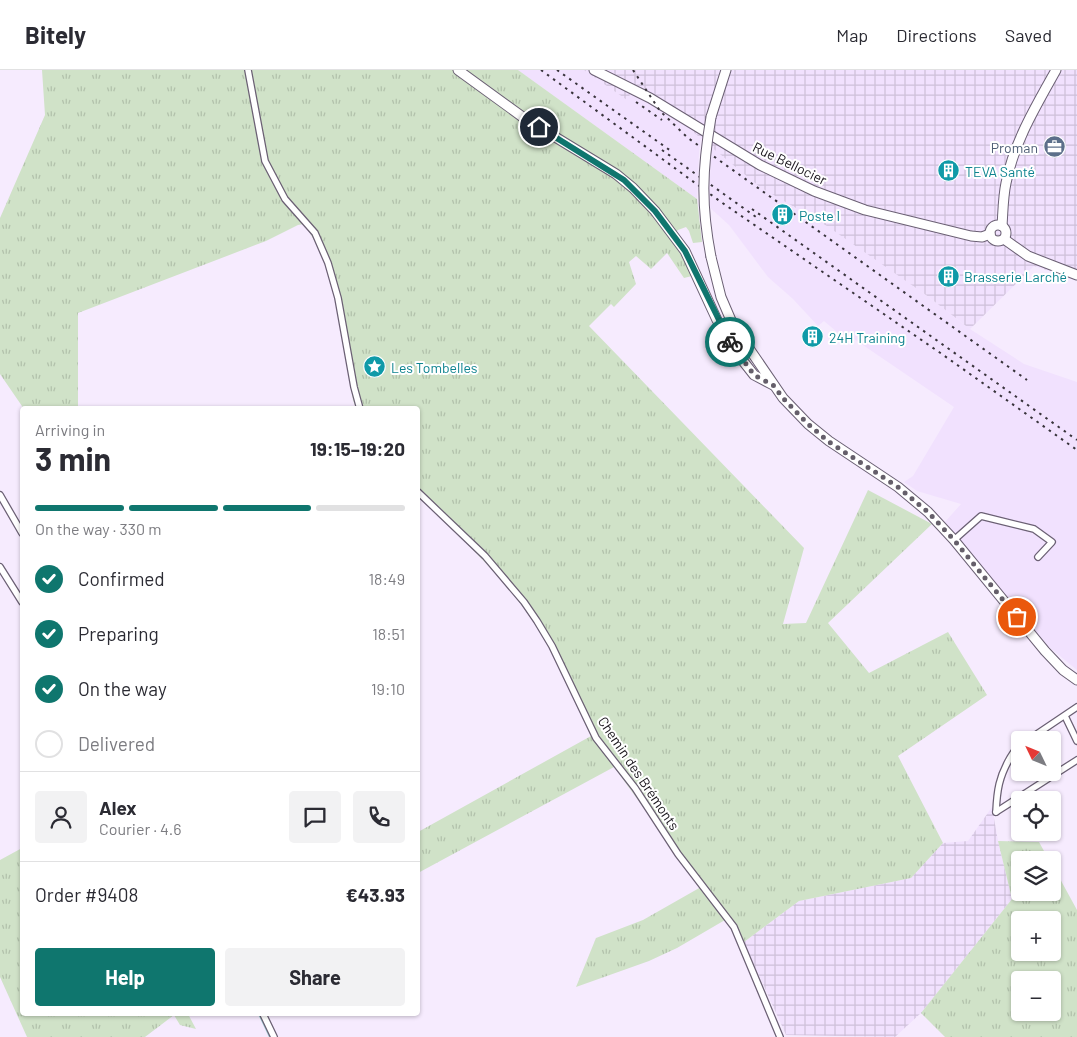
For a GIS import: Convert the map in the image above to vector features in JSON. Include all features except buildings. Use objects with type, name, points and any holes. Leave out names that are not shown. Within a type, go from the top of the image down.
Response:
[{"type":"main road","points":[[458,70],[524,118],[616,174],[633,188],[661,218],[685,251],[717,320],[739,356],[754,375],[773,385]]},
{"type":"main road","name":"Rue Bellocier","points":[[594,70],[656,101],[760,165],[842,203],[898,219],[971,236],[982,237],[990,234]]},
{"type":"main road","points":[[726,70],[711,117],[706,148],[703,199],[711,257],[721,297],[733,324],[773,385],[808,424],[829,442],[898,487],[928,512],[954,540],[1045,651],[1063,670],[1077,680]]},
{"type":"main road","points":[[1004,239],[1006,231],[1002,226],[1005,185],[1011,164],[1021,137],[1056,70]]},
{"type":"main road","points":[[1002,226],[993,227],[990,234],[996,240],[1004,239]]},
{"type":"main road","points":[[1004,239],[1028,256],[1077,275]]},
{"type":"street","points":[[248,70],[265,161],[285,199],[315,233],[328,263],[338,298],[359,406]]},
{"type":"street","name":"Chemin des Brémonts","points":[[420,494],[485,556],[524,602],[552,646],[596,738],[635,788],[678,854],[734,927],[780,1037]]},
{"type":"street","points":[[0,496],[20,530]]},
{"type":"street","points":[[954,540],[981,516],[1034,528],[1052,542],[1038,557]]},
{"type":"street","points":[[0,567],[20,599]]},
{"type":"street","points":[[1042,731],[1077,707]]},
{"type":"street","points":[[1065,716],[1077,741]]},
{"type":"street","points":[[1011,757],[997,786],[996,812],[1044,781]]},
{"type":"street","points":[[1061,770],[1077,760]]},
{"type":"street","points":[[263,1016],[274,1037]]},
{"type":"shaded area","points":[[518,70],[584,70],[626,99],[631,93],[670,113],[701,138],[697,199]]},
{"type":"shaded area","points":[[584,70],[1077,70],[1077,280],[1034,266],[970,329],[926,295],[827,226],[760,187],[670,113],[631,93],[627,100]]},
{"type":"shaded area","points":[[712,147],[755,173],[926,295],[970,329],[1024,364],[1077,382],[1077,670],[1049,647],[945,522],[961,504],[917,491],[904,482],[913,476],[954,407],[854,339],[850,343],[824,321],[818,326],[793,299],[768,277],[729,225],[708,206]]},
{"type":"shaded area","points":[[992,807],[1011,900],[921,1013],[895,1037],[786,1035],[744,942],[799,901],[911,878],[943,843],[968,841]]},
{"type":"green space","points":[[42,70],[518,70],[697,199],[702,242],[693,243],[686,227],[678,230],[670,238],[692,276],[684,278],[667,253],[651,269],[636,256],[629,262],[636,284],[614,307],[611,304],[589,326],[804,548],[783,624],[806,623],[868,490],[932,524],[828,623],[869,673],[948,632],[987,695],[898,756],[943,843],[911,878],[799,901],[744,942],[725,920],[677,948],[649,961],[576,987],[596,938],[643,920],[701,887],[614,767],[420,872],[420,831],[591,736],[549,647],[532,620],[506,586],[478,555],[420,498],[420,406],[355,406],[332,285],[315,243],[304,224],[298,225],[266,241],[78,313],[78,406],[22,406],[0,374],[0,218],[45,115]]},
{"type":"green space","points":[[998,841],[1039,842],[1044,851],[1011,851],[1011,895]]},
{"type":"green space","points":[[20,849],[20,1016],[173,1016],[145,1037],[27,1037],[0,977],[0,860]]},
{"type":"green space","points":[[1061,881],[1077,910],[1077,1037],[945,1037],[921,1013],[1011,900],[1061,901]]},
{"type":"green space","points":[[175,1016],[189,1016],[196,1029],[180,1025]]},
{"type":"waterway","points":[[260,1016],[270,1037]]},
{"type":"railway","points":[[541,70],[721,202],[939,352],[1077,450]]},
{"type":"railway","points":[[557,70],[671,151]]},
{"type":"railway","points":[[633,70],[660,111],[688,138],[1027,380]]},
{"type":"railway","points":[[636,102],[662,120]]},
{"type":"railway","points":[[662,150],[756,217]]},
{"type":"railway","points":[[752,209],[1077,440]]},
{"type":"way so far","points":[[730,342],[754,375],[773,385],[808,424],[829,442],[898,487],[928,512],[954,540],[1017,617]]},
{"type":"place","name":"Proman","points":[[1054,147]]},
{"type":"place","name":"TEVA Santé","points":[[949,171]]},
{"type":"place","name":"Poste I","points":[[783,215]]},
{"type":"place","name":"Brasserie Larché","points":[[948,276]]},
{"type":"place","name":"24H Training","points":[[813,337]]},
{"type":"place","name":"Les Tombelles","points":[[375,367]]},
{"type":"route","points":[[539,127],[624,180],[655,211],[685,251],[717,320],[730,342]]}]
